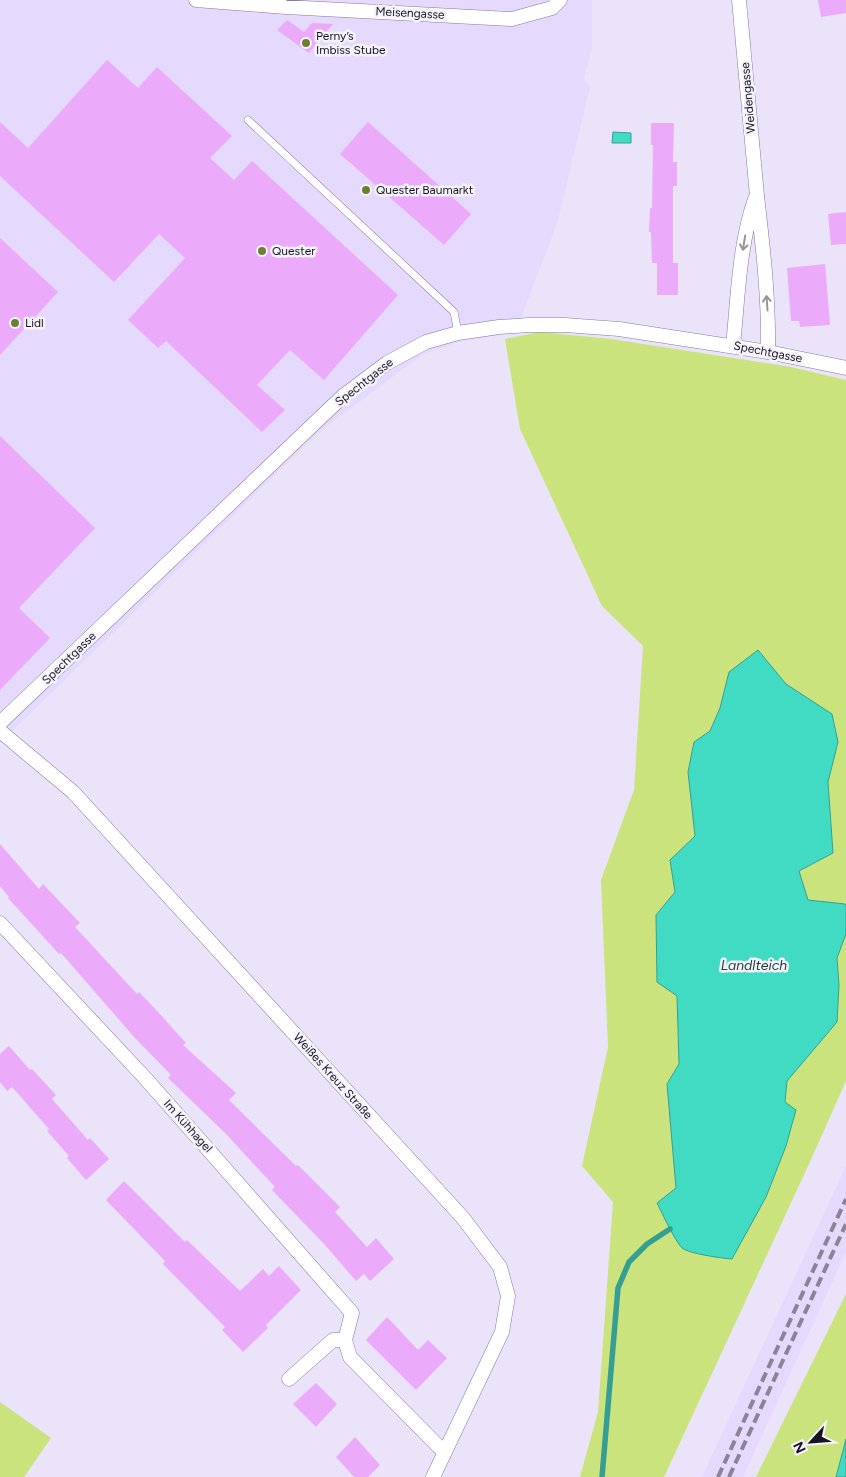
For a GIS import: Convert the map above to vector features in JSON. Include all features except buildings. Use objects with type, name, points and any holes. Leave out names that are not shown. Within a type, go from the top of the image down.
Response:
[{"type":"street","name":"Meisengasse","points":[[196,0],[286,7],[512,19],[552,8],[560,0]]},
{"type":"street","name":"Weidengasse","points":[[740,0],[767,303],[768,352]]},
{"type":"street","name":"Weidengasse","points":[[733,346],[748,219],[756,196]]},
{"type":"street","name":"Spechtgasse","points":[[0,723],[353,388],[387,363],[426,342],[458,333],[522,325],[565,324],[619,329],[733,346],[846,368]]},
{"type":"street","name":"Weißes Kreuz Straße","points":[[0,731],[73,792],[463,1218],[500,1267],[508,1296],[502,1332],[433,1477]]},
{"type":"street","name":"Im Kühhagel","points":[[0,923],[146,1079],[352,1313],[345,1340]]},
{"type":"street","points":[[289,1379],[333,1340],[345,1340],[350,1357],[444,1452]]},
{"type":"lane","points":[[248,120],[454,312],[458,333]]},
{"type":"shaded area","points":[[0,0],[592,0],[592,48],[584,78],[590,87],[557,224],[515,333],[462,341],[423,354],[319,432],[0,743]]},
{"type":"shaded area","points":[[540,332],[611,339],[791,367],[846,380],[846,905],[808,900],[799,871],[833,853],[828,782],[838,742],[832,714],[786,684],[758,650],[720,708],[710,731],[694,742],[688,772],[695,836],[670,860],[675,892],[656,915],[677,996],[679,1064],[667,1084],[676,1188],[657,1203],[670,1229],[683,1248],[766,1197],[786,1146],[796,1111],[785,1102],[787,1081],[837,1022],[839,985],[837,958],[846,934],[846,1081],[664,1477],[580,1477],[598,1412],[613,1202],[582,1166],[608,1047],[601,880],[634,790],[643,646],[602,606],[520,429],[505,339]]},
{"type":"shaded area","points":[[846,1166],[846,1252],[743,1477],[702,1477]]},
{"type":"shaded area","points":[[846,1294],[846,1439],[836,1477],[756,1477]]},
{"type":"shaded area","points":[[0,1402],[51,1438],[24,1477],[0,1477]]},
{"type":"water","points":[[613,132],[631,133],[631,143],[612,143]]},
{"type":"water","name":"Landlteich","points":[[758,650],[786,684],[832,714],[838,742],[828,782],[833,853],[799,871],[808,900],[846,905],[846,934],[837,958],[839,985],[837,1022],[787,1081],[785,1102],[796,1110],[786,1146],[766,1197],[732,1259],[698,1254],[682,1248],[657,1203],[676,1188],[667,1084],[679,1064],[677,996],[657,982],[656,915],[675,892],[670,860],[695,836],[688,772],[694,742],[710,731],[720,708],[729,672]]},
{"type":"water","points":[[846,1439],[846,1477],[836,1477]]},
{"type":"waterway","points":[[602,1477],[618,1288],[629,1262],[647,1244],[670,1229]]},
{"type":"railway","points":[[718,1477],[846,1199]]},
{"type":"railway","points":[[729,1477],[846,1224]]},
{"type":"place","name":"Perny’s Imbiss Stube","points":[[306,43]]},
{"type":"place","name":"Quester Baumarkt","points":[[366,190]]},
{"type":"place","name":"Quester","points":[[262,251]]},
{"type":"place","name":"Lidl","points":[[15,323]]}]
